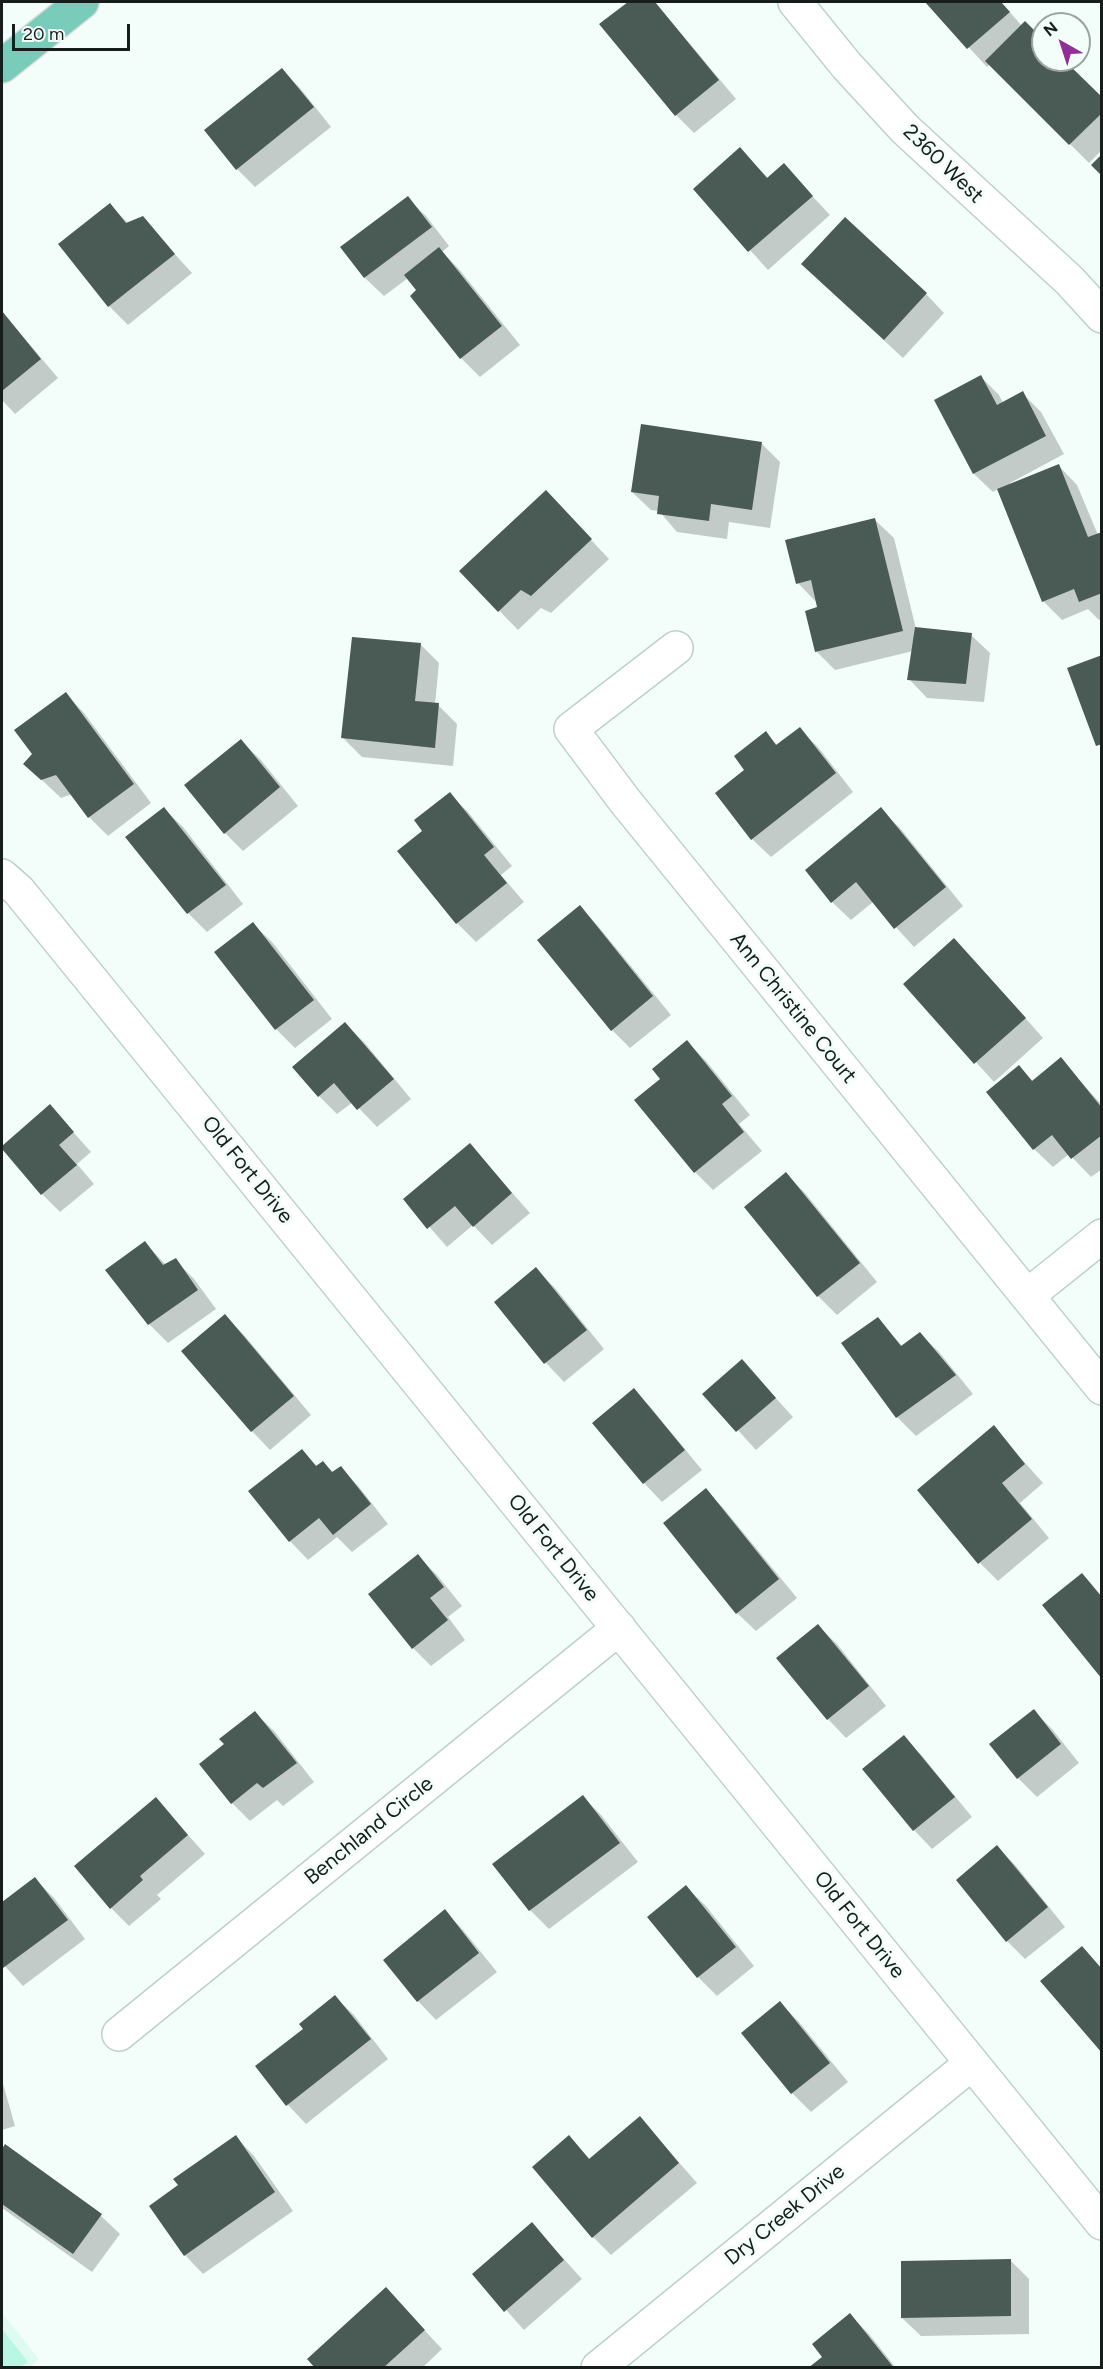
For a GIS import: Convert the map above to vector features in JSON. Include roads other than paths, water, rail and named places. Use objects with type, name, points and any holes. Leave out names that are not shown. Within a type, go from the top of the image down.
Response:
[{"type":"main road","points":[[2,66],[82,2]]},
{"type":"street","name":"2360 West","points":[[795,2],[847,66],[905,129],[1070,281],[1101,316]]},
{"type":"street","name":"Ann Christine Court","points":[[676,648],[571,729],[632,810],[1101,1388]]},
{"type":"street","name":"Old Fort Drive","points":[[2,876],[20,891],[1101,2223]]},
{"type":"street","points":[[1027,1296],[1101,1236]]},
{"type":"street","name":"Benchland Circle","points":[[119,2034],[619,1628]]},
{"type":"street","name":"Dry Creek Drive","points":[[598,2367],[972,2063]]}]
